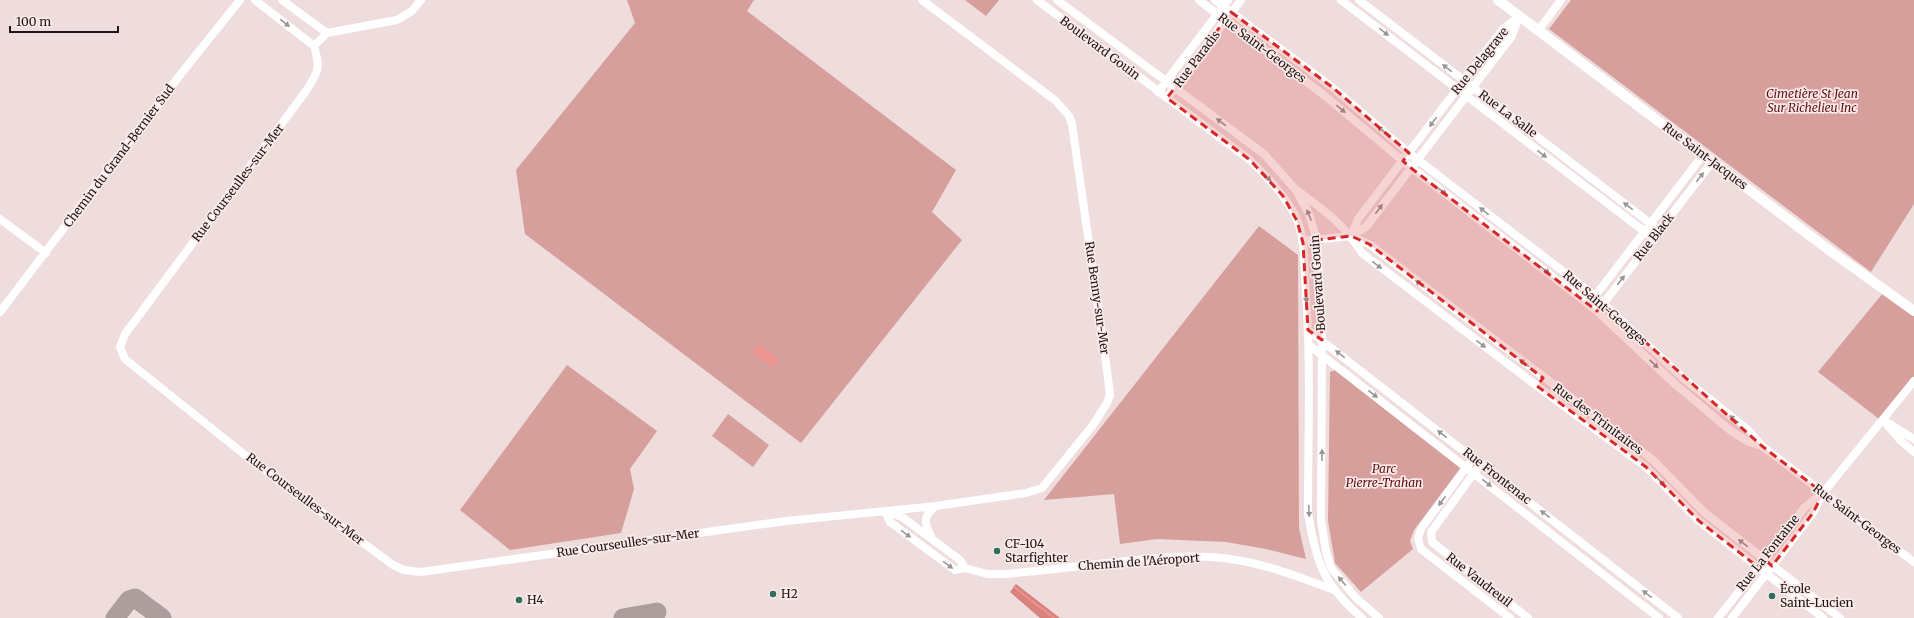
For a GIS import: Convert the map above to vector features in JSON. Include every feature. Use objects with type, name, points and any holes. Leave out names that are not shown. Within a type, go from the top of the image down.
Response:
[{"type":"main road","name":"Rue Saint-Jacques","points":[[1498,0],[1829,250],[1914,310]]},
{"type":"street","name":"Chemin du Grand-Bernier Sud","points":[[0,312],[180,75],[240,0]]},
{"type":"street","points":[[255,0],[314,46],[327,33],[397,20],[412,11],[421,0]]},
{"type":"street","points":[[282,0],[327,33]]},
{"type":"street","name":"Rue Benny-sur-Mer","points":[[885,510],[936,506],[1026,493],[1042,488],[1093,425],[1108,403],[1110,395],[1072,124],[1069,116],[1056,101],[922,0]]},
{"type":"street","name":"Boulevard Gouin","points":[[1037,0],[1250,160],[1267,176],[1283,196],[1297,221],[1302,241],[1309,345],[1308,513],[1313,543],[1323,572],[1333,589],[1362,618]]},
{"type":"street","name":"Boulevard Gouin","points":[[1057,0],[1264,154],[1296,190],[1309,214],[1317,240],[1323,355],[1321,520],[1326,552],[1331,568],[1356,598],[1379,618]]},
{"type":"street","name":"Rue Saint-Georges","points":[[1199,0],[1325,96],[1411,168],[1499,234],[1597,311],[1676,385],[1731,430],[1749,442],[1762,446]]},
{"type":"street","name":"Rue Saint-Georges","points":[[1215,0],[1226,3],[1231,12],[1332,87],[1409,153],[1595,296],[1683,378],[1747,429],[1762,446],[1914,562]]},
{"type":"street","name":"Rue Paradis","points":[[1167,98],[1241,0]]},
{"type":"street","name":"Rue La Salle","points":[[1342,0],[1653,238]]},
{"type":"street","name":"Rue La Salle","points":[[1359,0],[1659,230]]},
{"type":"street","points":[[1538,30],[1561,0]]},
{"type":"street","name":"Rue Paradis","points":[[1158,92],[1226,3]]},
{"type":"street","points":[[1369,21],[1376,12]]},
{"type":"street","name":"Rue Delagrave","points":[[1352,236],[1358,219],[1503,29],[1519,16]]},
{"type":"street","name":"Rue Delagrave","points":[[1302,241],[1352,236],[1366,227],[1512,36],[1519,16]]},
{"type":"street","name":"Rue Courseulles-sur-Mer","points":[[314,46],[319,62],[317,73],[306,91],[247,172],[125,334],[120,347],[125,359],[250,459],[393,565],[404,570],[421,572],[786,521],[885,510]]},
{"type":"street","points":[[1325,96],[1332,87]]},
{"type":"street","points":[[1250,160],[1258,149]]},
{"type":"street","name":"Rue Black","points":[[1588,305],[1703,155]]},
{"type":"street","points":[[1557,165],[1564,156]]},
{"type":"street","name":"Rue Black","points":[[1597,311],[1712,162]]},
{"type":"street","name":"Rue des Trinitaires","points":[[1296,190],[1338,222],[1352,236],[1362,253],[1646,467],[1699,521],[1823,618]]},
{"type":"street","points":[[1607,202],[1612,194]]},
{"type":"street","points":[[0,219],[46,253]]},
{"type":"street","points":[[1499,234],[1505,226]]},
{"type":"street","name":"Rue des Trinitaires","points":[[1352,236],[1369,244],[1543,378],[1653,460],[1705,513],[1764,559],[1828,615],[1840,618]]},
{"type":"street","points":[[1441,314],[1448,305]]},
{"type":"street","name":"Rue Frontenac","points":[[1308,330],[1678,618]]},
{"type":"street","name":"Rue Frontenac","points":[[1309,345],[1659,618]]},
{"type":"street","name":"Rue des Trinitaires","points":[[1537,386],[1543,378]]},
{"type":"street","points":[[1676,385],[1683,378]]},
{"type":"street","name":"Rue La Fontaine","points":[[1718,618],[1805,507],[1823,493],[1914,381]]},
{"type":"street","points":[[1390,407],[1397,398]]},
{"type":"street","points":[[1883,420],[1904,431],[1914,439]]},
{"type":"street","points":[[1883,420],[1900,440],[1914,452]]},
{"type":"street","points":[[1474,458],[1421,528],[1418,541],[1432,539],[1431,532],[1481,464]]},
{"type":"street","name":"Rue des Trinitaires","points":[[1646,467],[1653,460]]},
{"type":"street","name":"Rue La Fontaine","points":[[1732,618],[1813,513],[1823,493]]},
{"type":"street","points":[[932,553],[935,542],[926,525],[925,518],[936,506]]},
{"type":"street","points":[[885,510],[902,517],[960,560],[965,568]]},
{"type":"street","name":"Chemin de l'Aéroport","points":[[885,510],[890,522],[955,570],[965,568],[987,574],[1004,574],[1178,556],[1212,557],[1247,562],[1285,572],[1356,598]]},
{"type":"street","points":[[1699,521],[1705,513]]},
{"type":"street","name":"Rue Vaudreuil","points":[[1432,539],[1436,546],[1528,618]]},
{"type":"street","name":"Rue Vaudreuil","points":[[1418,541],[1420,549],[1510,618]]},
{"type":"street","points":[[1590,564],[1597,555]]},
{"type":"highlighted area","points":[[1231,12],[1332,87],[1409,153],[1403,161],[1411,168],[1597,311],[1603,304],[1762,446],[1823,493],[1813,513],[1772,566],[1764,559],[1758,567],[1699,521],[1646,467],[1537,386],[1543,378],[1369,244],[1351,236],[1317,240],[1322,340],[1308,330],[1303,243],[1297,221],[1283,196],[1250,160],[1167,98]]},
{"type":"green space","points":[[627,0],[754,0],[747,11],[956,170],[932,212],[962,240],[801,443],[525,234],[516,170],[635,23]]},
{"type":"green space","points":[[965,0],[999,0],[986,16]]},
{"type":"green space","name":"Cimetière St Jean Sur Richelieu Inc","points":[[1571,0],[1914,0],[1914,204],[1871,272],[1549,29]]},
{"type":"green space","points":[[1259,226],[1298,255],[1299,528],[1306,559],[1266,549],[1226,542],[1157,539],[1120,544],[1114,494],[1044,500]]},
{"type":"green space","points":[[1883,293],[1914,315],[1914,380],[1883,422],[1818,372]]},
{"type":"green space","points":[[567,365],[657,431],[630,469],[634,489],[621,533],[510,550],[460,510]]},
{"type":"green space","name":"Parc Pierre-Trahan","points":[[1341,368],[1462,466],[1414,530],[1410,541],[1413,549],[1361,592],[1335,563],[1328,521],[1330,372]]},
{"type":"green space","points":[[728,414],[769,445],[753,467],[712,436]]},
{"type":"shaded area","points":[[758,344],[779,360],[773,368],[752,352]]},
{"type":"shaded area","points":[[1016,584],[1060,618],[1040,618],[1010,592]]},
{"type":"waterway","points":[[1014,587],[1054,618]]},
{"type":"taxiway","points":[[115,618],[129,600],[135,598],[162,618]]},
{"type":"taxiway","points":[[623,618],[657,612]]},
{"type":"place","name":"CF-104 Starfighter","points":[[997,551]]},
{"type":"place","name":"H2","points":[[773,594]]},
{"type":"place","name":"École Saint-Lucien","points":[[1772,596]]},
{"type":"place","name":"H4","points":[[519,600]]}]
